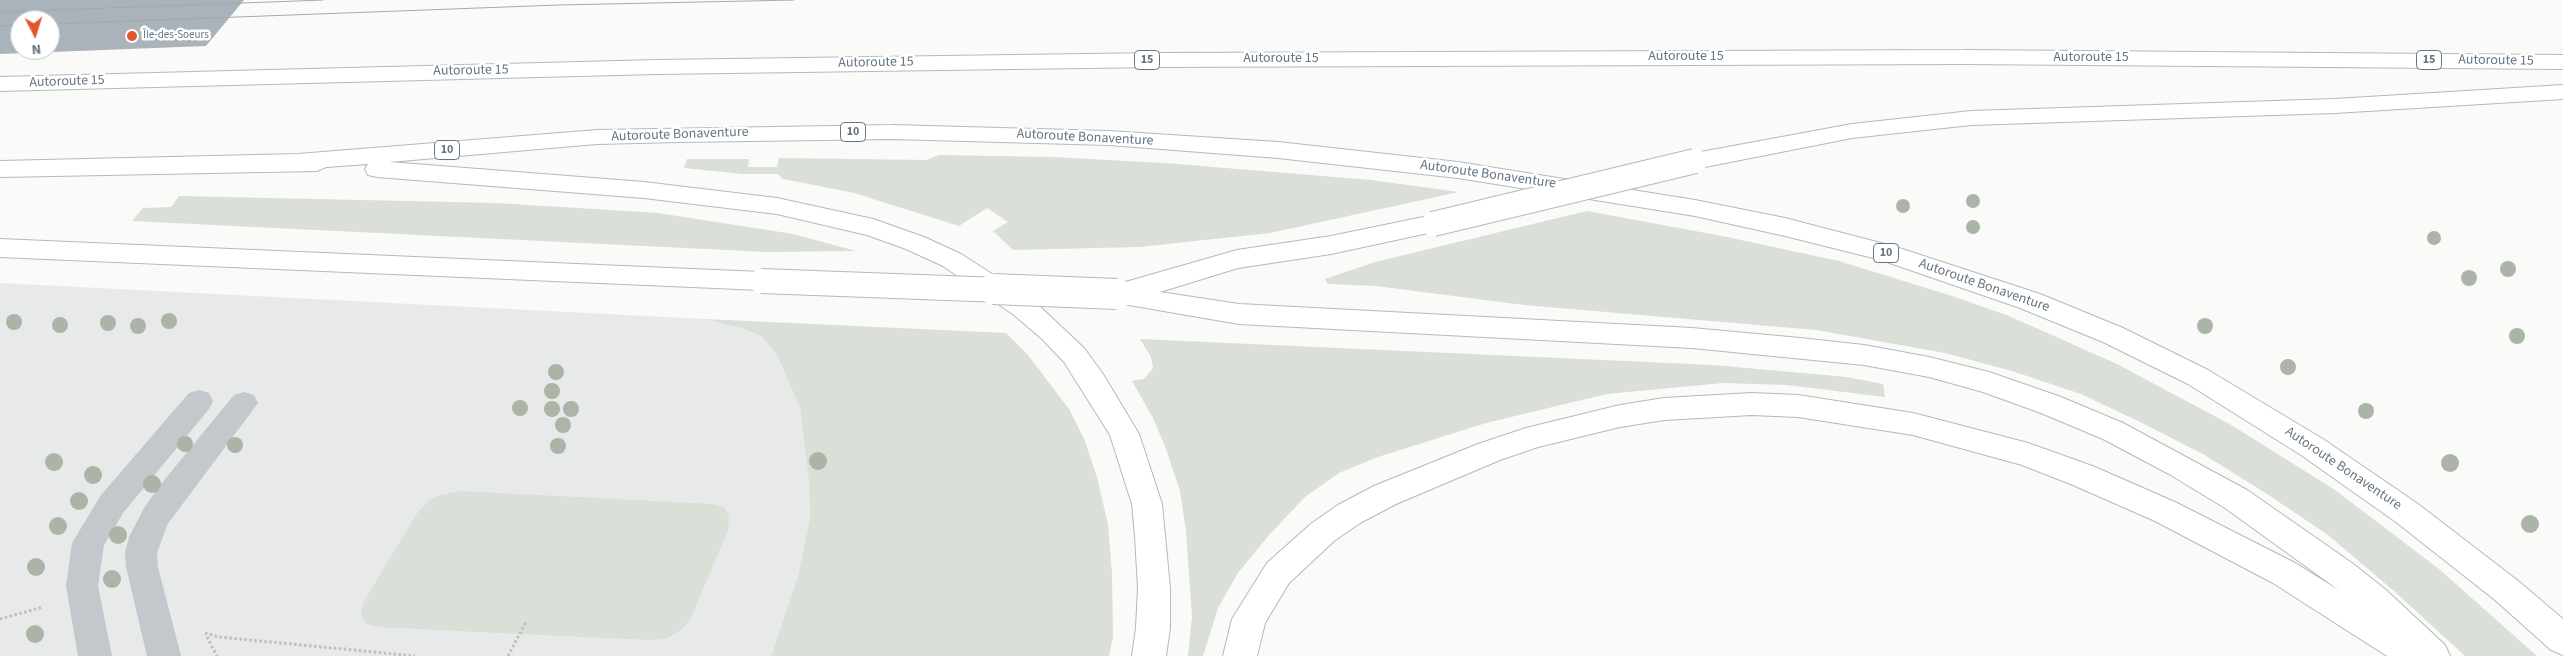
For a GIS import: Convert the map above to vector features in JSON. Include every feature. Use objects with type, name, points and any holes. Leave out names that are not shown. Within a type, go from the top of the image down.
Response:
[{"type":"highway","name":"Autoroute 15","points":[[0,84],[637,68],[1168,59],[1974,57],[2563,62]]},
{"type":"highway","points":[[1117,294],[1237,259],[1331,245],[1433,224],[1695,161],[1826,135],[1971,118],[2335,106],[2563,92]]},
{"type":"highway","name":"Autoroute Bonaventure","points":[[298,162],[597,137],[882,132],[1109,138],[1287,151],[1458,170],[1695,208],[1785,226],[1887,253],[2030,301],[2113,335],[2198,377],[2279,426],[2407,513],[2506,590],[2563,640]]},
{"type":"highway","points":[[298,162],[714,196],[794,210],[873,228],[915,243],[952,260],[1016,302],[1052,332],[1074,355],[1124,434],[1147,504],[1151,536],[1154,588],[1153,628],[1149,656]]},
{"type":"highway","name":"10","points":[[0,169],[298,162]]},
{"type":"highway","points":[[0,248],[761,281],[1117,294],[1239,314],[1692,338],[1864,355],[1929,368],[1989,383],[2051,405],[2113,431],[2180,466],[2268,520],[2341,573],[2374,600],[2433,656]]},
{"type":"highway","points":[[1240,656],[1249,619],[1278,573],[1323,532],[1349,514],[1385,495],[1489,452],[1536,436],[1620,416],[1664,409],[1752,404],[1838,411],[1913,424],[2020,453],[2084,476],[2166,512],[2284,573],[2415,656]]},
{"type":"lane","points":[[94,656],[82,586],[88,543],[112,504],[199,401]]},
{"type":"lane","points":[[164,656],[142,567],[141,553],[145,537],[155,517],[172,493],[244,403]]},
{"type":"path","points":[[0,618],[49,605]]},
{"type":"path","points":[[508,656],[526,622]]},
{"type":"path","points":[[202,627],[217,656]]},
{"type":"path","points":[[206,634],[415,656]]},
{"type":"shaded area","points":[[939,155],[1051,157],[1165,163],[1371,180],[1459,192],[1270,233],[1139,247],[1013,250],[993,231],[1008,222],[987,208],[959,226],[854,193],[783,179],[778,174],[743,174],[684,168],[687,159],[749,159],[748,167],[777,167],[779,158],[926,160]]},
{"type":"shaded area","points":[[179,196],[497,203],[658,213],[793,234],[856,251],[767,252],[132,221],[143,208],[171,207]]},
{"type":"shaded area","points":[[1587,211],[1722,236],[1839,261],[2009,316],[2117,364],[2233,426],[2335,490],[2439,569],[2537,656],[2465,656],[2394,591],[2328,535],[2264,492],[2203,454],[2138,421],[2081,394],[2012,371],[1945,353],[1816,330],[1524,305],[1376,286],[1328,284],[1325,279],[1375,262]]},
{"type":"shaded area","points":[[0,283],[705,319],[741,328],[761,336],[777,355],[800,408],[809,482],[810,518],[798,576],[771,656],[0,656]]},
{"type":"shaded area","points":[[705,319],[1006,333],[1028,355],[1069,409],[1085,441],[1097,477],[1108,525],[1112,573],[1113,637],[1109,656],[771,656],[798,576],[810,518],[809,482],[800,408],[777,355],[761,336],[741,328]]},
{"type":"shaded area","points":[[1140,339],[1713,365],[1847,377],[1883,384],[1885,397],[1787,385],[1723,383],[1607,394],[1486,423],[1378,457],[1339,473],[1305,497],[1269,535],[1238,573],[1218,608],[1203,656],[1188,656],[1192,617],[1186,531],[1180,491],[1153,418],[1132,381],[1144,379],[1153,368],[1151,357]]},
{"type":"shaded area","points":[[460,491],[712,504],[725,508],[729,517],[728,530],[691,618],[682,629],[668,638],[650,640],[519,634],[378,627],[367,624],[361,614],[364,601],[418,512],[429,501],[440,495]]},
{"type":"building","name":"Île-des-Soeurs","points":[[0,0],[244,0],[206,46],[60,52],[60,10],[10,10],[10,54],[0,54]]},
{"type":"tram line","points":[[0,12],[323,0]]},
{"type":"tram line","points":[[60,24],[559,5],[794,0]]},
{"type":"tram line","points":[[0,26],[10,26]]},
{"type":"place","name":"Île-des-Soeurs","points":[[132,36]]}]
